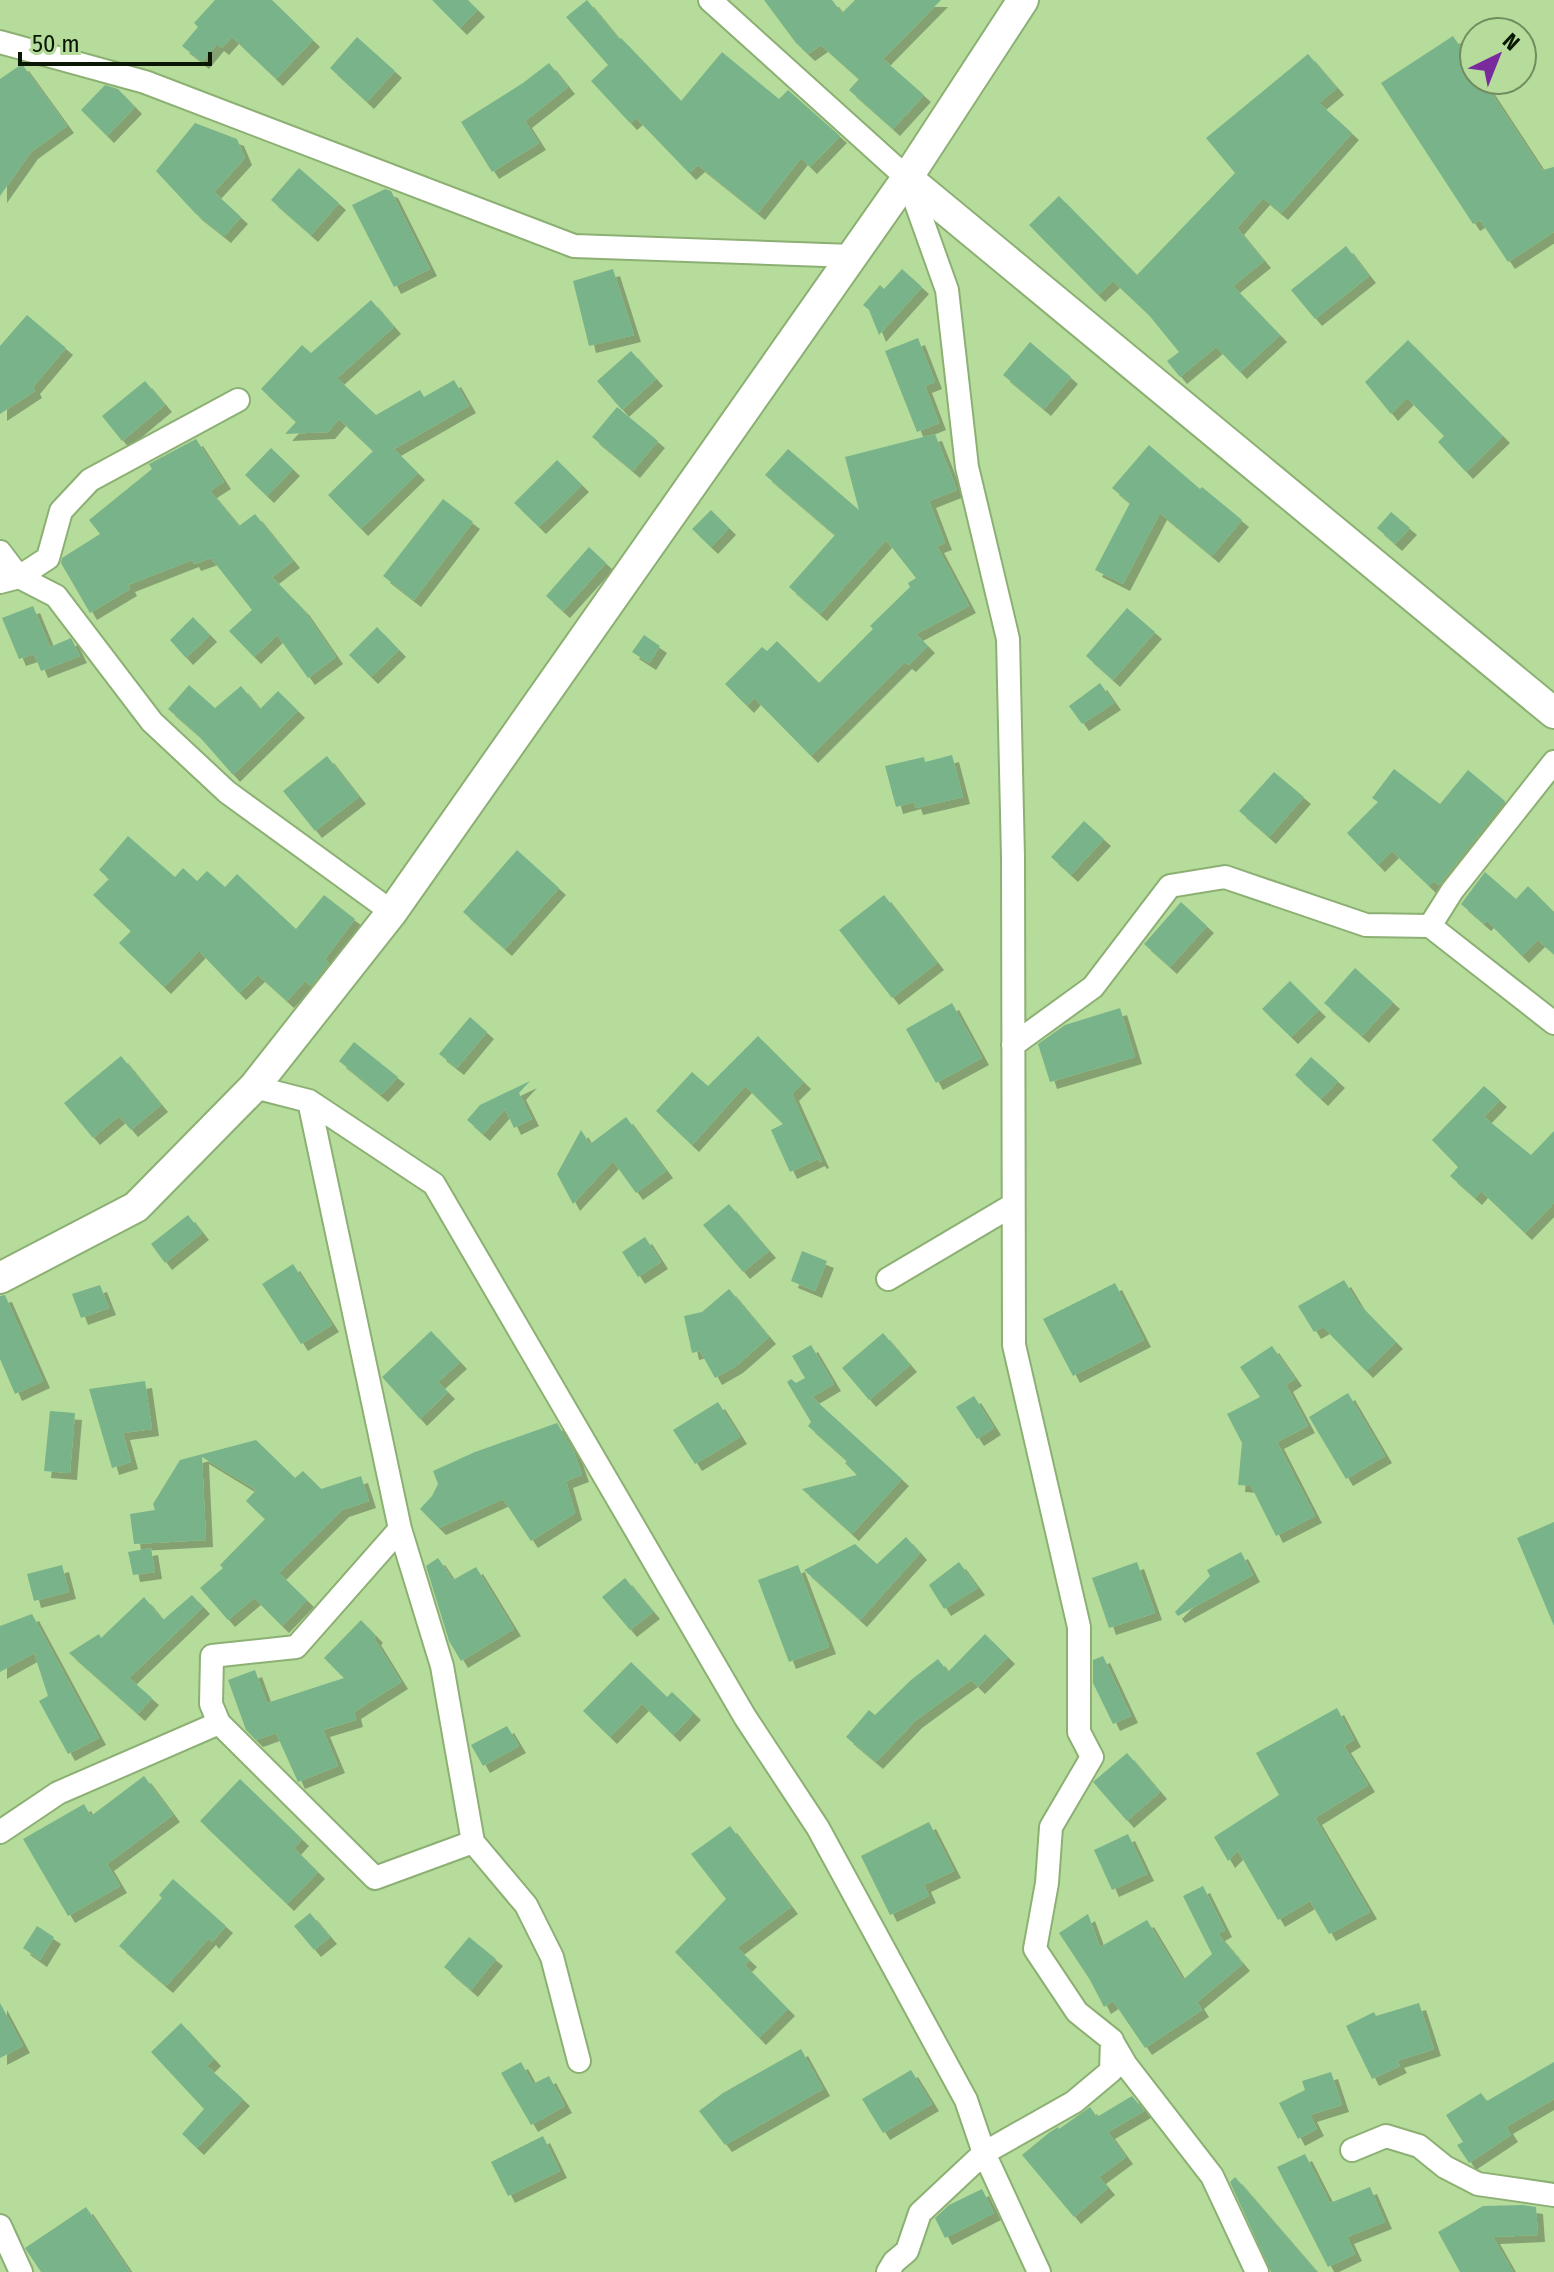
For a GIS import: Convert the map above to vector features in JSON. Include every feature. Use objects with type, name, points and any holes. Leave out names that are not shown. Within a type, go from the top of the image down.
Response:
[{"type":"street","points":[[710,0],[907,178],[1554,713]]},
{"type":"street","points":[[0,1278],[136,1207],[254,1087],[392,912],[907,178],[1023,0]]},
{"type":"street","points":[[0,42],[145,82],[574,246],[852,256]]},
{"type":"street","points":[[907,178],[947,290],[967,467],[1008,639],[1013,857],[1014,1345],[1079,1627],[1079,1732],[1092,1757],[1051,1827],[1047,1883],[1035,1949],[1077,2012],[1112,2040],[1126,2065],[1212,2176],[1257,2272]]},
{"type":"street","points":[[9,579],[48,558],[61,511],[90,480],[238,400]]},
{"type":"street","points":[[0,552],[9,579]]},
{"type":"street","points":[[9,579],[56,596],[152,722],[227,792],[392,912]]},
{"type":"street","points":[[1430,926],[1452,891],[1554,762]]},
{"type":"street","points":[[1013,1045],[1093,987],[1170,886],[1225,877],[1366,925],[1430,926],[1554,1023]]},
{"type":"street","points":[[254,1087],[309,1101],[434,1184],[745,1717],[818,1828],[966,2100],[984,2153],[1039,2272]]},
{"type":"street","points":[[309,1101],[400,1529],[442,1666],[473,1842],[526,1905],[552,1957],[579,2061]]},
{"type":"street","points":[[888,1279],[1013,1205]]},
{"type":"street","points":[[400,1529],[296,1647],[212,1656],[211,1704],[219,1723],[375,1878],[473,1842]]},
{"type":"street","points":[[0,1832],[58,1793],[219,1723]]},
{"type":"street","points":[[888,2272],[907,2251],[920,2213],[984,2153],[1074,2102],[1111,2071],[1112,2040]]},
{"type":"street","points":[[1352,2150],[1386,2136],[1419,2146],[1445,2167],[1478,2184],[1554,2195]]},
{"type":"street","points":[[0,2226],[21,2272]]},
{"type":"building","points":[[215,0],[272,0],[313,40],[276,79],[232,37],[222,48],[217,44],[202,62],[182,46],[198,27],[194,23]]},
{"type":"building","points":[[432,0],[468,0],[478,10],[460,28]]},
{"type":"building","points":[[587,0],[619,39],[681,101],[722,52],[779,99],[788,90],[840,136],[810,167],[801,158],[758,213],[698,165],[689,173],[636,118],[630,123],[591,81],[608,65],[566,17]]},
{"type":"building","points":[[764,0],[832,0],[842,13],[855,0],[941,0],[883,59],[924,95],[893,129],[849,90],[859,79],[821,45],[808,54]]},
{"type":"building","points":[[1453,36],[1458,43],[1458,96],[1493,96],[1542,170],[1554,167],[1554,232],[1508,262],[1480,220],[1473,224],[1381,83]]},
{"type":"building","points":[[357,37],[395,71],[367,102],[330,68]]},
{"type":"building","points":[[1308,54],[1337,88],[1319,103],[1352,133],[1281,213],[1263,198],[1237,228],[1264,261],[1233,286],[1280,335],[1240,372],[1216,347],[1180,377],[1167,361],[1179,352],[1148,314],[1113,281],[1098,295],[1029,225],[1059,196],[1137,275],[1235,173],[1206,138]]},
{"type":"building","points":[[549,63],[568,87],[525,121],[539,143],[492,172],[461,122]]},
{"type":"building","points":[[22,64],[67,126],[31,152],[0,196],[0,79]]},
{"type":"building","points":[[105,85],[118,89],[135,107],[107,136],[81,110]]},
{"type":"building","points":[[195,123],[237,139],[245,158],[214,192],[241,217],[224,236],[195,213],[156,171]]},
{"type":"building","points":[[299,168],[339,203],[311,235],[271,200]]},
{"type":"building","points":[[385,189],[391,191],[430,269],[394,287],[352,205]]},
{"type":"building","points":[[1346,246],[1369,276],[1315,319],[1291,290]]},
{"type":"building","points":[[613,269],[634,335],[589,346],[573,281]]},
{"type":"building","points":[[902,269],[922,287],[879,335],[869,310],[863,305],[880,285],[884,289]]},
{"type":"building","points":[[371,300],[394,327],[337,378],[376,415],[420,390],[424,397],[454,380],[469,406],[394,449],[418,473],[361,529],[328,495],[373,451],[339,419],[328,432],[285,434],[296,422],[261,389],[302,345],[311,353]]},
{"type":"building","points":[[27,315],[66,348],[33,387],[35,391],[0,414],[0,346]]},
{"type":"building","points":[[918,338],[935,382],[925,386],[939,423],[917,432],[885,351]]},
{"type":"building","points":[[1408,340],[1503,436],[1466,472],[1438,442],[1444,436],[1407,398],[1391,414],[1365,382]]},
{"type":"building","points":[[1030,342],[1071,377],[1044,409],[1003,375]]},
{"type":"building","points":[[631,351],[656,379],[622,410],[597,381]]},
{"type":"building","points":[[145,381],[165,405],[122,441],[102,416]]},
{"type":"building","points":[[617,407],[658,441],[633,471],[592,437]]},
{"type":"building","points":[[935,434],[957,490],[929,501],[945,543],[937,546],[969,606],[916,634],[928,646],[909,665],[905,662],[811,756],[754,698],[747,706],[725,684],[762,647],[767,651],[777,641],[819,683],[873,629],[870,626],[916,578],[886,540],[820,614],[789,587],[835,535],[765,475],[788,449],[859,510],[845,457]]},
{"type":"building","points":[[196,439],[224,482],[210,491],[239,526],[255,514],[293,561],[272,577],[303,609],[336,657],[308,678],[277,635],[254,657],[229,631],[252,610],[211,558],[194,564],[192,560],[128,585],[130,589],[90,613],[61,563],[62,558],[100,534],[89,520],[152,469],[149,464]]},
{"type":"building","points":[[1149,445],[1242,520],[1212,556],[1160,513],[1123,584],[1095,570],[1130,503],[1112,488]]},
{"type":"building","points":[[271,448],[293,469],[267,496],[245,475]]},
{"type":"building","points":[[557,460],[582,485],[539,527],[514,503]]},
{"type":"building","points":[[443,499],[473,522],[414,600],[383,576]]},
{"type":"building","points":[[711,510],[729,528],[711,547],[692,529]]},
{"type":"building","points":[[1391,512],[1410,528],[1395,544],[1377,528]]},
{"type":"building","points":[[589,547],[606,563],[563,611],[546,596]]},
{"type":"building","points":[[33,606],[50,647],[71,638],[80,656],[41,671],[34,654],[19,659],[2,618]]},
{"type":"building","points":[[1127,608],[1155,632],[1113,680],[1086,656]]},
{"type":"building","points":[[193,617],[210,635],[186,658],[170,640]]},
{"type":"building","points":[[377,627],[399,650],[371,677],[349,655]]},
{"type":"building","points":[[644,635],[660,646],[649,663],[632,652]]},
{"type":"building","points":[[1100,683],[1114,703],[1082,724],[1069,706]]},
{"type":"building","points":[[189,685],[215,708],[241,686],[260,709],[278,691],[298,711],[233,775],[198,735],[168,709]]},
{"type":"building","points":[[952,755],[963,797],[916,808],[914,802],[896,807],[885,766],[924,757],[925,762]]},
{"type":"building","points":[[327,756],[359,797],[315,831],[283,791]]},
{"type":"building","points":[[1394,769],[1440,804],[1468,770],[1505,801],[1439,885],[1434,881],[1429,886],[1392,851],[1378,865],[1347,833],[1378,802],[1372,798]]},
{"type":"building","points":[[1274,772],[1304,797],[1269,837],[1239,811]]},
{"type":"building","points":[[1084,821],[1104,839],[1071,875],[1051,857]]},
{"type":"building","points":[[128,836],[175,877],[183,868],[197,881],[207,871],[225,887],[237,874],[296,929],[324,895],[355,919],[325,959],[329,963],[311,986],[305,981],[287,1001],[258,975],[239,993],[199,951],[164,987],[119,943],[131,931],[93,895],[109,879],[99,870]]},
{"type":"building","points":[[517,850],[559,888],[505,949],[463,912]]},
{"type":"building","points":[[1485,872],[1516,899],[1528,886],[1554,912],[1554,954],[1538,940],[1522,956],[1487,921],[1484,924],[1461,904]]},
{"type":"building","points":[[884,895],[937,963],[892,998],[839,930]]},
{"type":"building","points":[[1181,902],[1207,926],[1170,967],[1144,944]]},
{"type":"building","points":[[1355,968],[1393,1002],[1362,1036],[1324,1003]]},
{"type":"building","points":[[1290,981],[1319,1010],[1291,1037],[1262,1009]]},
{"type":"building","points":[[952,1003],[982,1058],[936,1083],[906,1029]]},
{"type":"building","points":[[1120,1008],[1135,1057],[1050,1082],[1038,1044],[1065,1025]]},
{"type":"building","points":[[470,1017],[487,1032],[457,1068],[439,1054]]},
{"type":"building","points":[[758,1036],[804,1082],[792,1094],[822,1161],[818,1159],[790,1172],[771,1130],[783,1124],[745,1086],[692,1145],[656,1111],[692,1072],[708,1086]]},
{"type":"building","points":[[354,1042],[398,1077],[381,1095],[339,1061]]},
{"type":"building","points":[[121,1056],[161,1105],[131,1130],[119,1116],[93,1138],[64,1103]]},
{"type":"building","points":[[1311,1057],[1338,1081],[1321,1099],[1295,1075]]},
{"type":"building","points":[[530,1081],[519,1093],[532,1119],[514,1128],[505,1109],[483,1134],[467,1120],[480,1105]]},
{"type":"building","points":[[1484,1086],[1500,1100],[1484,1117],[1531,1155],[1554,1131],[1554,1203],[1525,1233],[1481,1191],[1475,1198],[1450,1176],[1458,1167],[1432,1140]]},
{"type":"building","points":[[626,1117],[666,1171],[636,1193],[613,1161],[573,1204],[557,1174],[581,1130],[590,1144]]},
{"type":"building","points":[[729,1204],[769,1251],[743,1272],[703,1225]]},
{"type":"building","points":[[188,1215],[202,1233],[165,1263],[151,1244]]},
{"type":"building","points":[[645,1237],[661,1262],[638,1277],[622,1252]]},
{"type":"building","points":[[802,1251],[827,1261],[815,1291],[791,1281]]},
{"type":"building","points":[[293,1264],[332,1325],[301,1344],[262,1284]]},
{"type":"building","points":[[1344,1280],[1358,1303],[1396,1342],[1366,1371],[1323,1327],[1314,1332],[1298,1306]]},
{"type":"building","points":[[1115,1283],[1144,1340],[1073,1376],[1043,1319]]},
{"type":"building","points":[[100,1285],[109,1308],[81,1318],[72,1294]]},
{"type":"building","points":[[729,1289],[769,1337],[736,1366],[715,1378],[700,1351],[692,1353],[684,1316],[702,1312]]},
{"type":"building","points":[[5,1295],[43,1381],[15,1394],[0,1359],[0,1296]]},
{"type":"building","points":[[431,1331],[460,1362],[438,1382],[448,1392],[420,1419],[382,1377]]},
{"type":"building","points":[[883,1333],[910,1365],[869,1400],[842,1368]]},
{"type":"building","points":[[811,1345],[834,1384],[812,1397],[902,1479],[852,1534],[802,1489],[857,1475],[845,1463],[847,1461],[808,1426],[811,1422],[787,1382],[791,1379],[796,1383],[805,1378],[792,1356]]},
{"type":"building","points":[[1272,1346],[1295,1379],[1286,1385],[1308,1426],[1277,1442],[1315,1516],[1276,1536],[1251,1486],[1238,1485],[1242,1443],[1227,1414],[1260,1397],[1240,1367]]},
{"type":"building","points":[[145,1381],[152,1429],[123,1433],[131,1462],[112,1468],[89,1389]]},
{"type":"building","points":[[1348,1393],[1385,1456],[1346,1479],[1309,1417]]},
{"type":"building","points":[[974,1396],[994,1428],[977,1439],[956,1407]]},
{"type":"building","points":[[718,1402],[740,1437],[695,1464],[673,1430]]},
{"type":"building","points":[[50,1411],[75,1413],[70,1473],[44,1471]]},
{"type":"building","points":[[557,1423],[574,1452],[582,1475],[566,1481],[575,1513],[531,1541],[503,1499],[439,1528],[420,1509],[438,1484],[433,1471],[475,1452]]},
{"type":"building","points":[[256,1440],[295,1478],[303,1471],[321,1489],[361,1476],[369,1501],[342,1510],[279,1573],[307,1600],[282,1626],[254,1598],[228,1620],[200,1588],[223,1568],[220,1565],[265,1519],[246,1501],[256,1490],[202,1457],[206,1540],[134,1544],[130,1514],[155,1510],[153,1504],[180,1460]]},
{"type":"building","points":[[1554,1522],[1554,1626],[1517,1538]]},
{"type":"building","points":[[906,1537],[920,1553],[860,1620],[804,1570],[855,1544],[877,1564]]},
{"type":"building","points":[[151,1548],[155,1572],[133,1575],[128,1552]]},
{"type":"building","points":[[1241,1552],[1253,1575],[1178,1616],[1175,1612],[1210,1576],[1207,1570]]},
{"type":"building","points":[[438,1558],[453,1580],[476,1567],[514,1629],[461,1661],[449,1641],[426,1566]]},
{"type":"building","points":[[959,1562],[978,1588],[944,1609],[929,1585]]},
{"type":"building","points":[[1137,1562],[1155,1613],[1109,1628],[1092,1578]]},
{"type":"building","points":[[62,1565],[69,1592],[34,1601],[27,1574]]},
{"type":"building","points":[[798,1565],[829,1647],[789,1662],[758,1580]]},
{"type":"building","points":[[625,1578],[653,1612],[630,1630],[602,1597]]},
{"type":"building","points":[[192,1595],[203,1607],[129,1678],[152,1698],[138,1714],[69,1653],[99,1634],[101,1638],[144,1597],[163,1620]]},
{"type":"building","points":[[32,1614],[99,1738],[68,1754],[39,1701],[48,1696],[34,1653],[0,1672],[0,1626]]},
{"type":"building","points":[[361,1620],[376,1636],[374,1638],[401,1682],[354,1712],[356,1720],[323,1730],[338,1766],[298,1782],[276,1733],[256,1740],[246,1730],[228,1680],[255,1670],[267,1703],[344,1678],[324,1658]]},
{"type":"building","points":[[985,1634],[1008,1657],[978,1687],[971,1680],[915,1721],[876,1762],[846,1737],[869,1710],[875,1715],[938,1659],[948,1672]]},
{"type":"building","points":[[1103,1656],[1131,1716],[1113,1724],[1093,1683],[1093,1660]]},
{"type":"building","points":[[631,1662],[667,1697],[672,1692],[694,1713],[673,1735],[642,1704],[610,1737],[583,1711]]},
{"type":"building","points":[[1337,1708],[1354,1740],[1344,1746],[1368,1785],[1315,1818],[1370,1912],[1329,1934],[1310,1901],[1278,1920],[1238,1851],[1228,1861],[1214,1837],[1279,1795],[1256,1753]]},
{"type":"building","points":[[507,1726],[519,1746],[483,1766],[471,1745]]},
{"type":"building","points":[[1127,1753],[1160,1792],[1127,1821],[1093,1782]]},
{"type":"building","points":[[144,1776],[173,1815],[107,1864],[120,1886],[68,1916],[23,1839],[84,1804],[91,1816]]},
{"type":"building","points":[[240,1779],[302,1839],[294,1848],[318,1872],[287,1904],[200,1821]]},
{"type":"building","points":[[929,1822],[954,1871],[924,1885],[929,1896],[890,1915],[861,1856]]},
{"type":"building","points":[[730,1826],[791,1907],[737,1948],[750,1960],[745,1965],[788,2009],[759,2038],[675,1952],[726,1899],[691,1854]]},
{"type":"building","points":[[1128,1834],[1147,1874],[1112,1890],[1094,1850]]},
{"type":"building","points":[[173,1879],[226,1926],[212,1942],[209,1938],[166,1986],[119,1946],[162,1898],[159,1895]]},
{"type":"building","points":[[1203,1886],[1225,1930],[1218,1934],[1243,1964],[1197,2002],[1202,2010],[1145,2048],[1113,2001],[1104,2007],[1059,1933],[1088,1914],[1100,1947],[1147,1920],[1183,1980],[1212,1954],[1183,1896]]},
{"type":"building","points":[[310,1913],[330,1937],[314,1950],[294,1926]]},
{"type":"building","points":[[37,1926],[54,1937],[40,1960],[23,1948]]},
{"type":"building","points":[[469,1937],[496,1959],[471,1990],[444,1967]]},
{"type":"building","points":[[0,2003],[23,2046],[0,2058]]},
{"type":"building","points":[[1419,2003],[1434,2049],[1397,2061],[1400,2066],[1372,2079],[1346,2026],[1374,2012],[1376,2016]]},
{"type":"building","points":[[181,2023],[214,2059],[207,2066],[243,2099],[197,2148],[182,2134],[204,2109],[151,2052]]},
{"type":"building","points":[[801,2049],[823,2089],[725,2145],[699,2111],[723,2093]]},
{"type":"building","points":[[521,2062],[533,2084],[549,2076],[565,2106],[531,2125],[501,2073]]},
{"type":"building","points":[[1554,2062],[1554,2099],[1506,2127],[1511,2135],[1469,2163],[1457,2145],[1463,2142],[1446,2115],[1481,2093],[1487,2101]]},
{"type":"building","points":[[911,2070],[932,2104],[883,2133],[862,2099]]},
{"type":"building","points":[[1331,2072],[1342,2105],[1310,2115],[1317,2129],[1298,2139],[1279,2103],[1305,2090],[1302,2081]]},
{"type":"building","points":[[1132,2096],[1144,2111],[1108,2132],[1126,2157],[1099,2177],[1108,2188],[1074,2217],[1022,2155],[1050,2132],[1090,2107],[1097,2117]]},
{"type":"building","points":[[543,2136],[560,2171],[508,2196],[491,2162]]},
{"type":"building","points":[[1305,2154],[1330,2203],[1370,2187],[1385,2222],[1347,2237],[1355,2254],[1328,2267],[1277,2167]]},
{"type":"building","points":[[1235,2177],[1317,2272],[1271,2272],[1230,2182]]},
{"type":"building","points":[[982,2189],[994,2213],[945,2238],[935,2218],[949,2205]]},
{"type":"building","points":[[1483,2206],[1536,2207],[1538,2235],[1493,2237],[1513,2272],[1460,2272],[1438,2232]]},
{"type":"building","points":[[86,2207],[130,2272],[41,2272],[25,2248]]}]
